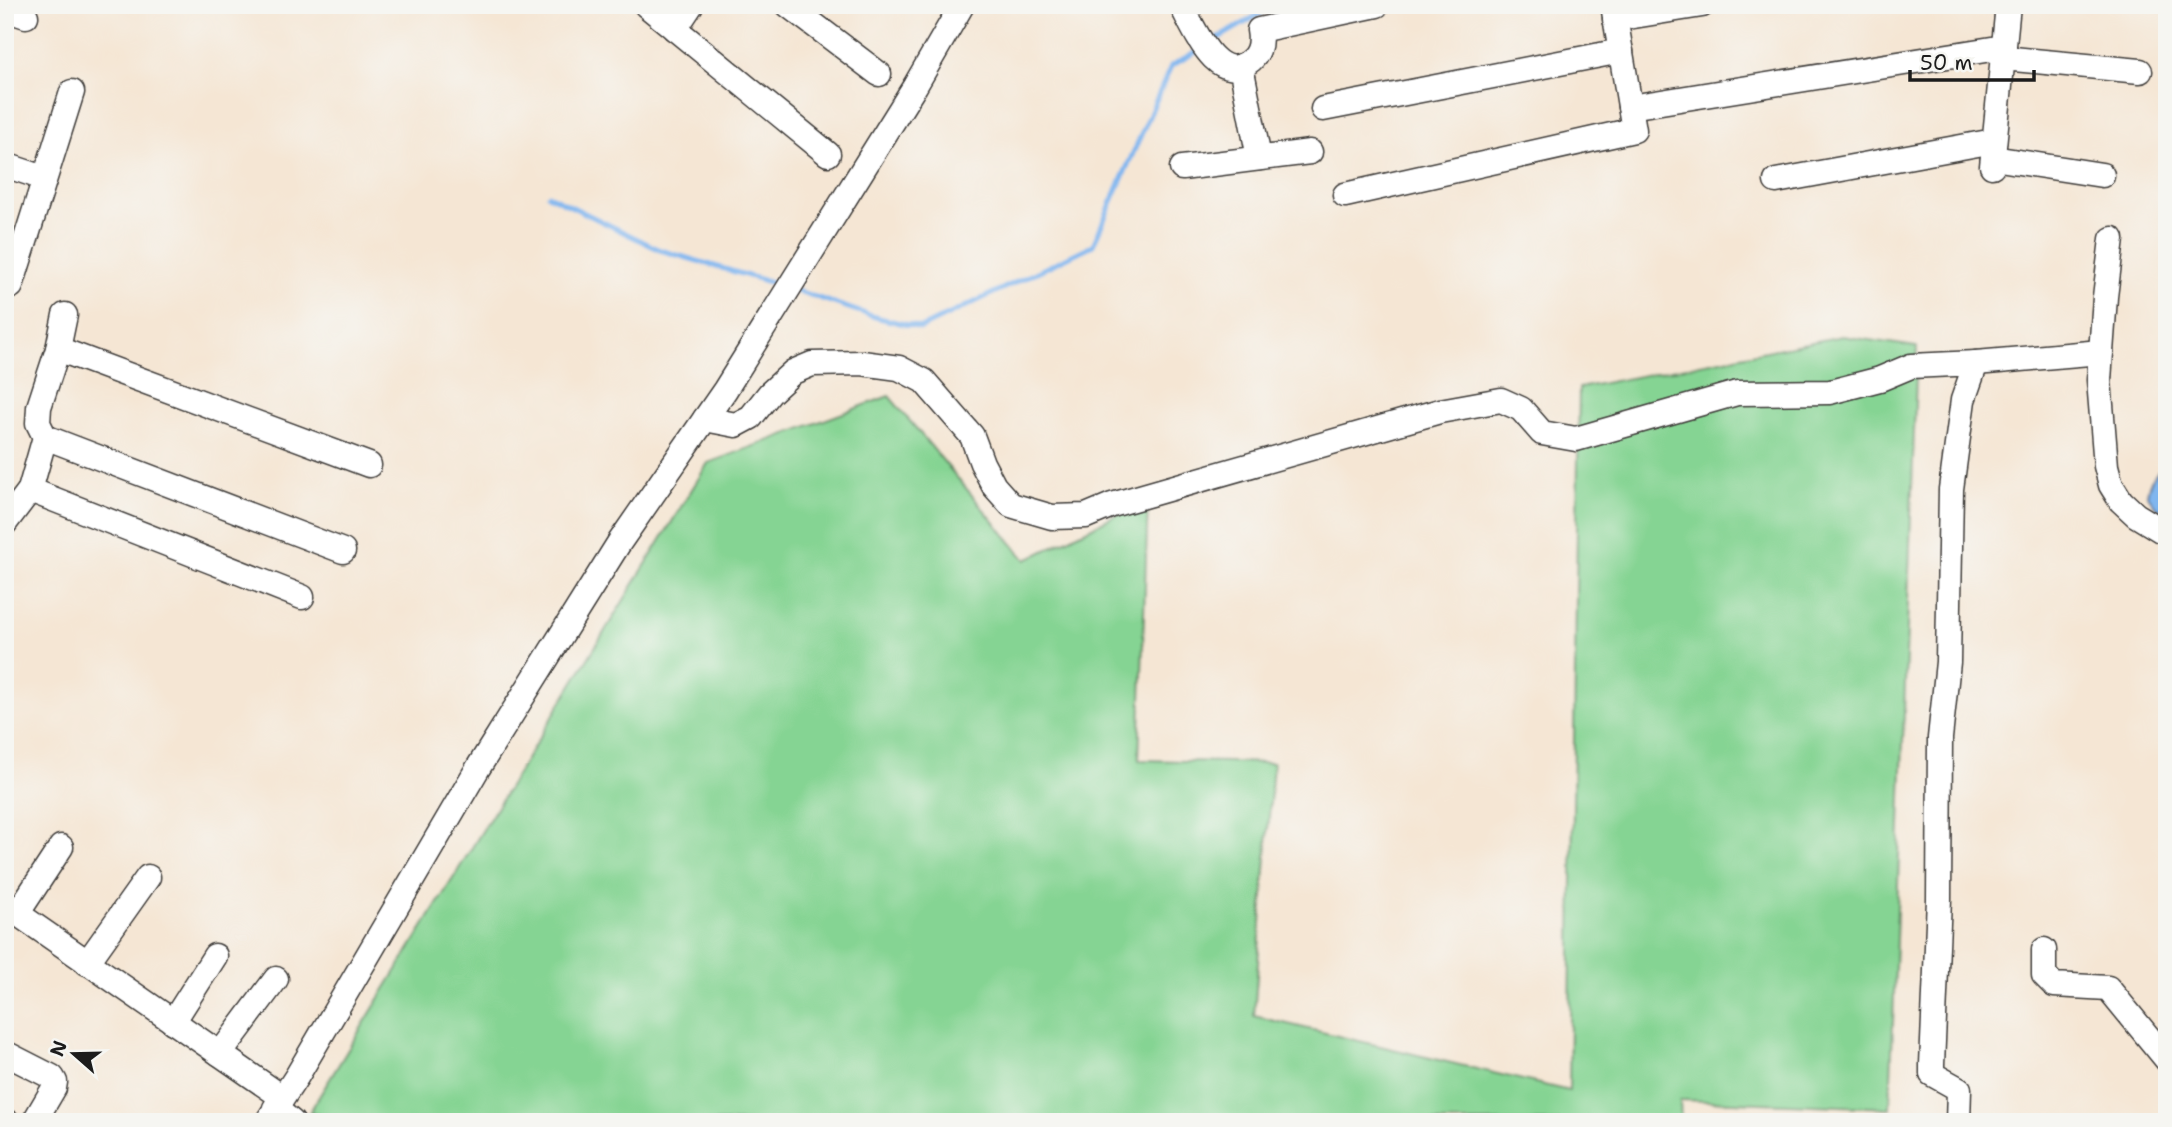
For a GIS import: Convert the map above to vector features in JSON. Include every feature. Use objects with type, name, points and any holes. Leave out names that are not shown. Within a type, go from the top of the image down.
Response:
[{"type":"street","points":[[646,5],[828,154]]},
{"type":"street","points":[[675,29],[691,5]]},
{"type":"street","points":[[788,5],[879,74]]},
{"type":"street","points":[[61,847],[11,909],[220,1054],[279,1112],[297,1076],[478,768],[618,543],[705,419],[915,86],[962,5]]},
{"type":"street","points":[[1181,5],[1204,46],[1220,64],[1234,67],[1241,66],[1258,51],[1261,37],[1259,30],[1377,5]]},
{"type":"street","points":[[1345,195],[1634,130],[1614,12],[1702,5]]},
{"type":"street","points":[[1993,155],[2008,5]]},
{"type":"street","points":[[1323,109],[1620,51]]},
{"type":"street","points":[[1630,107],[2003,53],[2140,71]]},
{"type":"street","points":[[1241,66],[1259,158]]},
{"type":"street","points":[[11,286],[72,92]]},
{"type":"street","points":[[1182,167],[1310,152]]},
{"type":"street","points":[[1776,181],[1993,155],[2102,175]]},
{"type":"street","points":[[5,164],[44,178]]},
{"type":"street","points":[[2112,239],[2099,380],[2105,455],[2111,485],[2121,501],[2136,515],[2167,534]]},
{"type":"street","points":[[5,523],[30,490],[45,437],[38,423],[39,407],[58,349],[65,315]]},
{"type":"street","points":[[58,349],[369,466]]},
{"type":"street","points":[[705,419],[736,425],[751,417],[770,393],[793,372],[812,364],[862,363],[899,368],[924,381],[972,436],[994,486],[1011,505],[1052,517],[1086,516],[1112,505],[1440,411],[1501,400],[1521,410],[1542,433],[1576,439],[1737,393],[1830,392],[1880,379],[1911,366],[2101,352]]},
{"type":"street","points":[[1958,1122],[1959,1090],[1932,1074],[1932,1065],[1939,899],[1940,738],[1948,662],[1951,489],[1964,400],[1976,363]]},
{"type":"street","points":[[45,437],[343,551]]},
{"type":"street","points":[[30,490],[302,597]]},
{"type":"street","points":[[87,963],[148,877]]},
{"type":"street","points":[[2044,950],[2044,975],[2054,985],[2108,988],[2167,1059]]},
{"type":"street","points":[[173,1022],[215,956]]},
{"type":"street","points":[[220,1054],[276,979]]},
{"type":"street","points":[[5,1053],[52,1077],[55,1082],[34,1122]]},
{"type":"shaded area","points":[[309,1113],[377,1122],[304,1122]]},
{"type":"green space","points":[[1842,336],[1917,347],[1890,1108],[1680,1100],[1681,1122],[377,1122],[309,1113],[708,463],[889,396],[1026,560],[1148,499],[1139,760],[1273,763],[1254,1016],[1569,1091],[1579,388]]},
{"type":"water","points":[[2167,464],[2167,511],[2156,507],[2147,495],[2153,477]]},
{"type":"waterway","points":[[1210,43],[1275,5]]},
{"type":"waterway","points":[[795,290],[875,317],[921,328],[1093,245],[1171,66],[1199,50]]},
{"type":"waterway","points":[[548,195],[660,250],[783,286]]}]
